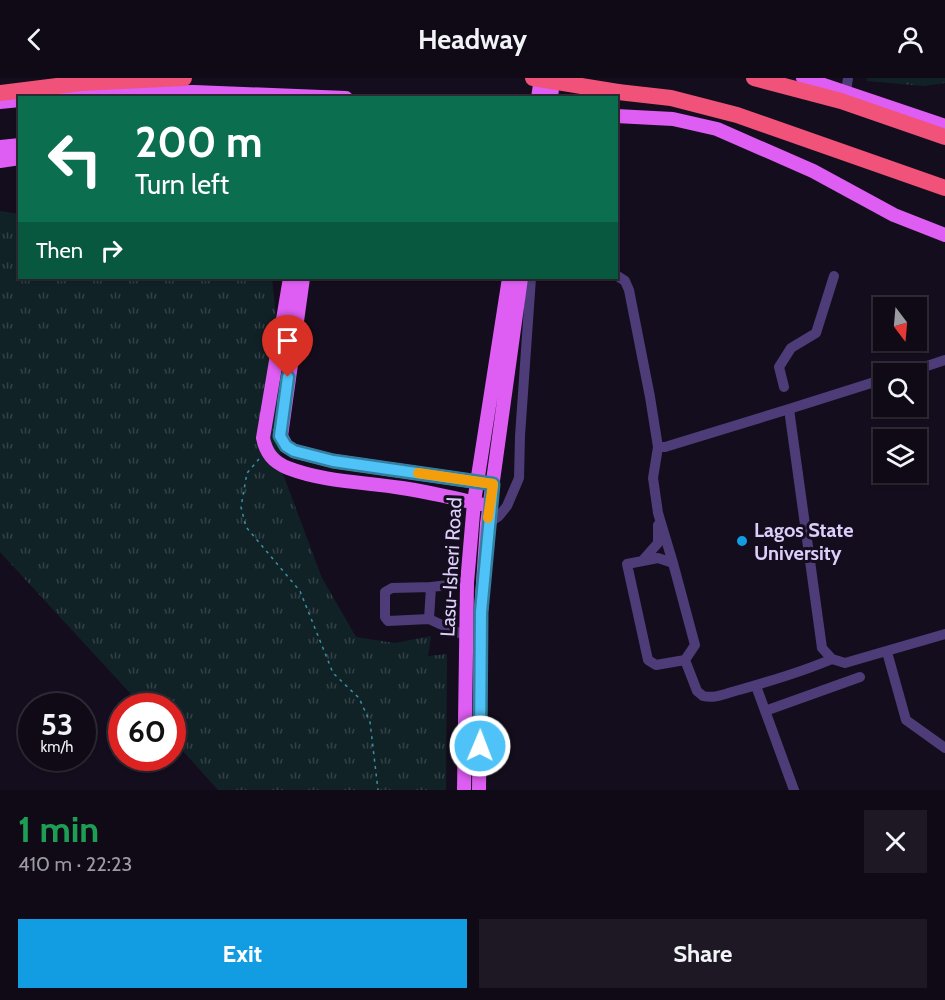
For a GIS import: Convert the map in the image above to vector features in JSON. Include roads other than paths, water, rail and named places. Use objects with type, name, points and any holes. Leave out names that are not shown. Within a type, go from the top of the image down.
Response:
[{"type":"highway","points":[[0,93],[81,83],[184,78]]},
{"type":"highway","points":[[532,78],[671,98],[737,115],[945,188]]},
{"type":"highway","points":[[754,78],[841,101],[945,137]]},
{"type":"main road","points":[[538,96],[541,78]]},
{"type":"main road","points":[[551,96],[553,78]]},
{"type":"main road","points":[[803,78],[847,85],[945,126]]},
{"type":"main road","points":[[67,96],[99,93],[194,92],[295,96]]},
{"type":"main road","points":[[0,102],[18,100]]},
{"type":"main road","points":[[618,116],[673,119],[717,129],[813,171],[894,214],[945,234]]},
{"type":"main road","points":[[0,147],[18,145]]},
{"type":"main road","points":[[0,161],[18,158]]},
{"type":"main road","points":[[290,279],[263,438],[265,450],[274,460],[287,468],[329,479],[402,488],[490,506]]},
{"type":"main road","points":[[303,279],[280,436],[286,446],[294,451],[333,461],[493,484]]},
{"type":"main road","name":"Lasu-Isheri Road","points":[[464,790],[467,583],[474,502],[509,279]]},
{"type":"main road","name":"Lasu-Isheri Road","points":[[479,790],[481,612],[488,524],[521,279]]},
{"type":"lane","points":[[618,276],[625,281],[629,290],[651,397],[658,447],[653,478],[658,513],[658,543],[643,560]]},
{"type":"lane","points":[[784,387],[779,367],[791,348],[816,333],[834,276]]},
{"type":"lane","points":[[488,524],[500,516],[507,506],[519,478],[531,279]]},
{"type":"lane","points":[[927,366],[945,360]]},
{"type":"lane","points":[[658,447],[665,447],[873,383]]},
{"type":"lane","points":[[789,409],[822,648],[832,659],[845,663],[945,634]]},
{"type":"lane","points":[[658,513],[688,612],[695,645],[685,660],[656,665],[648,660],[627,564],[658,558],[673,563]]},
{"type":"lane","points":[[466,636],[429,620],[388,621],[385,617],[385,592],[392,588],[467,583]]},
{"type":"lane","points":[[429,620],[431,587]]},
{"type":"lane","points":[[887,652],[906,720],[945,748]]},
{"type":"lane","points":[[685,660],[697,691],[703,696],[718,696],[807,670],[832,659]]},
{"type":"lane","points":[[765,711],[860,677]]},
{"type":"lane","points":[[756,686],[794,790]]},
{"type":"place","name":"Lagos State University","points":[[742,541]]}]
